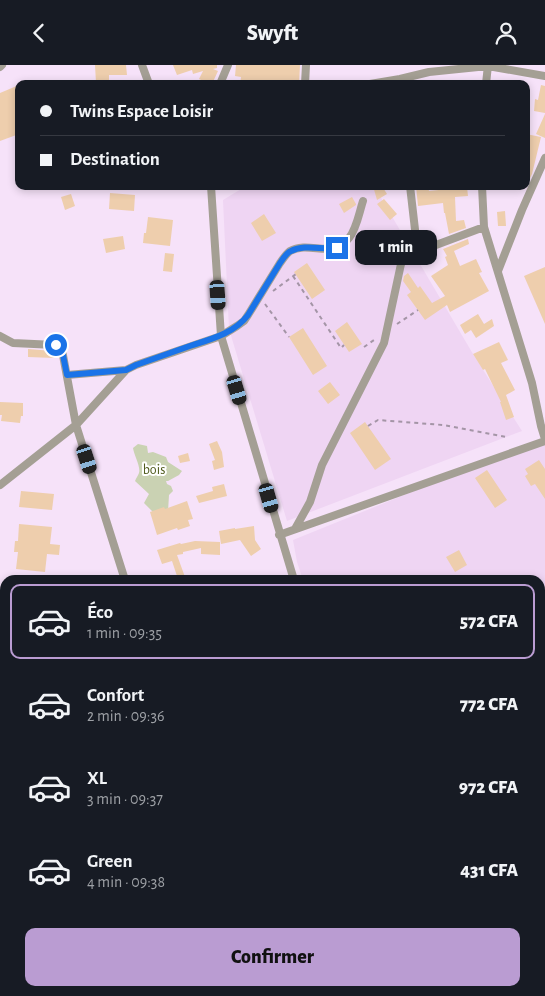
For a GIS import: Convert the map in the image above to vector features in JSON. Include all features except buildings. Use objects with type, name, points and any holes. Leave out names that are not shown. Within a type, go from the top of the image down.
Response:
[{"type":"street","points":[[142,65],[148,80]]},
{"type":"street","points":[[222,80],[228,65]]},
{"type":"street","points":[[305,80],[306,65]]},
{"type":"street","points":[[403,80],[428,72],[488,65],[545,76]]},
{"type":"street","points":[[486,80],[488,65]]},
{"type":"street","points":[[498,271],[545,158]]},
{"type":"street","points":[[211,190],[221,335],[292,575]]},
{"type":"street","points":[[410,190],[416,242],[420,251],[484,227]]},
{"type":"street","points":[[280,535],[545,440],[532,383],[484,227],[482,190]]},
{"type":"street","points":[[0,485],[76,425],[126,370],[221,335],[244,321],[280,263],[290,251],[312,248],[337,248],[344,243],[354,229],[363,201]]},
{"type":"street","points":[[295,529],[310,502],[322,465],[384,343],[401,264],[416,242]]},
{"type":"street","points":[[0,337],[14,343],[56,345],[62,350],[76,425],[123,575]]},
{"type":"street","points":[[67,375],[126,370]]},
{"type":"path","points":[[270,294],[294,275],[341,348],[344,345]]},
{"type":"path","points":[[262,299],[289,337]]},
{"type":"path","points":[[368,426],[378,420],[443,425],[506,437]]},
{"type":"shaded area","points":[[239,190],[376,190],[473,354],[522,431],[287,521],[229,329],[223,200]]},
{"type":"shaded area","points":[[545,438],[545,575],[301,575],[293,540]]},
{"type":"green space","name":"bois","points":[[138,444],[147,446],[148,453],[153,452],[166,457],[168,462],[182,471],[179,475],[166,481],[173,491],[169,495],[168,512],[156,515],[144,503],[149,494],[135,481],[139,470],[133,448]]},
{"type":"route","points":[[56,345],[62,350],[67,375],[126,370],[221,335],[244,321],[280,263],[290,251],[312,248],[337,248]]}]
